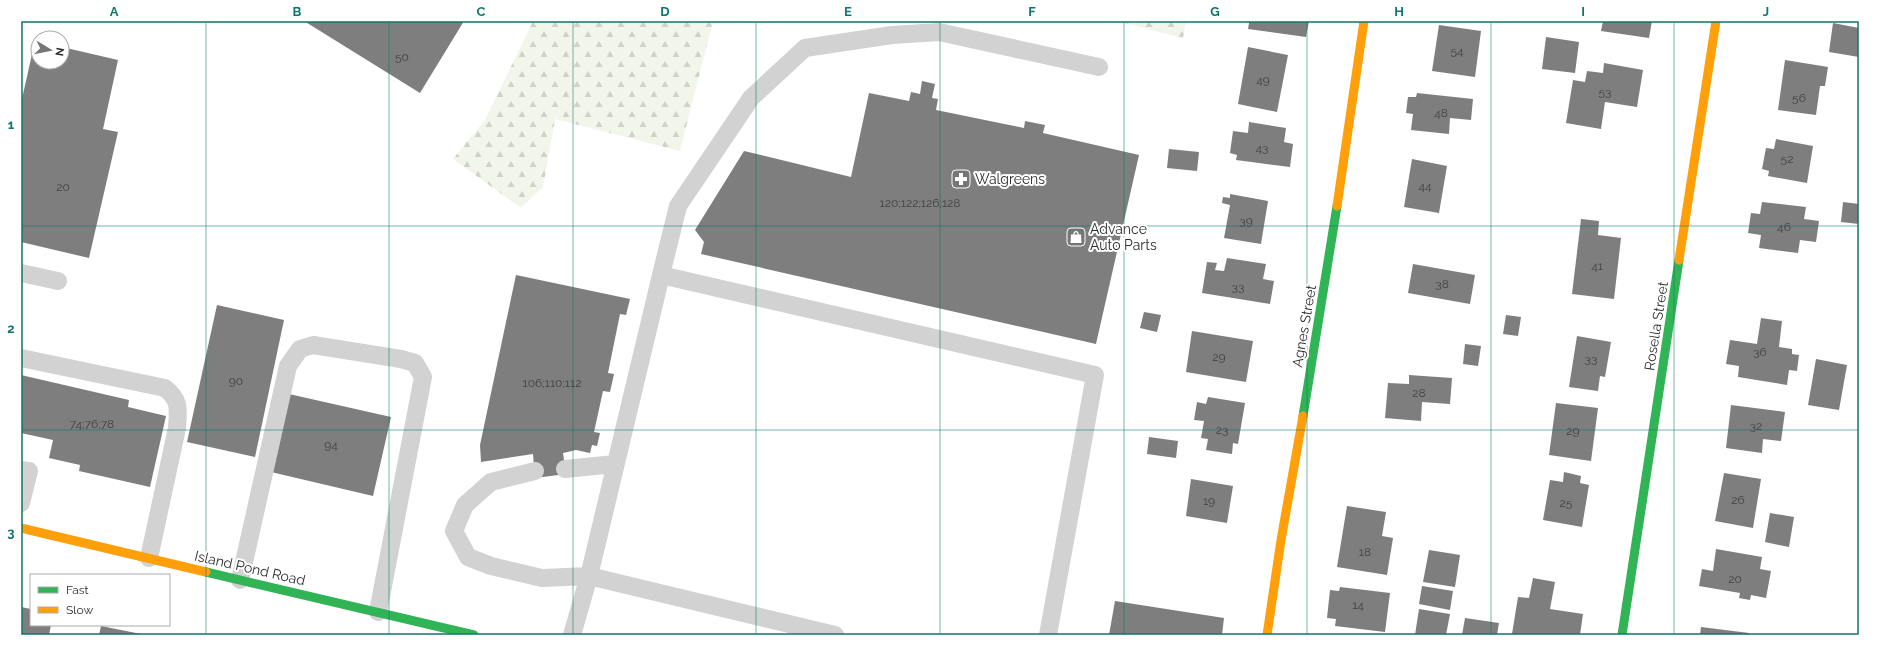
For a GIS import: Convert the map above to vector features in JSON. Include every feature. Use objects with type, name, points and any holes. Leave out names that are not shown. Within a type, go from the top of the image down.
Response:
[{"type":"street","name":"Agnes Street","points":[[1267,635],[1329,265],[1364,21]]},
{"type":"street","name":"Rosella Street","points":[[1622,635],[1716,21]]},
{"type":"street","name":"Island Pond Road","points":[[21,528],[474,635]]},
{"type":"lane","points":[[572,635],[588,576],[678,206],[751,98],[805,48],[892,35],[939,32],[1099,67]]},
{"type":"lane","points":[[21,274],[58,282]]},
{"type":"lane","points":[[661,276],[1095,375],[1048,635]]},
{"type":"lane","points":[[240,580],[288,366],[300,350],[313,345],[401,359],[415,363],[423,377],[378,612]]},
{"type":"lane","points":[[21,358],[165,388],[174,395],[178,407],[177,428],[148,558]]},
{"type":"lane","points":[[565,469],[615,464]]},
{"type":"lane","points":[[21,470],[29,471],[21,503]]},
{"type":"lane","points":[[534,471],[491,482],[465,504],[454,532],[468,557],[491,566],[542,578],[588,576],[776,628],[835,635]]},
{"type":"green space","points":[[533,21],[713,21],[680,151],[555,119],[543,187],[521,208],[453,159],[485,120]]},
{"type":"green space","points":[[1117,21],[1186,21],[1183,38]]},
{"type":"building","points":[[304,21],[464,21],[420,93]]},
{"type":"building","points":[[1242,21],[1309,21],[1306,37],[1248,29],[1249,23]]},
{"type":"building","points":[[1603,21],[1652,21],[1649,38],[1601,31]]},
{"type":"building","points":[[1833,23],[1859,28],[1859,57],[1829,52]]},
{"type":"building","points":[[1439,25],[1481,31],[1475,77],[1432,71]]},
{"type":"building","points":[[1546,37],[1579,42],[1575,73],[1542,69]]},
{"type":"building","points":[[1248,47],[1288,55],[1277,112],[1238,104]]},
{"type":"building","points":[[70,49],[118,60],[103,129],[118,132],[89,258],[21,242],[21,103],[30,63],[30,70],[70,70]]},
{"type":"building","points":[[1785,60],[1828,67],[1825,86],[1820,86],[1816,115],[1778,110]]},
{"type":"building","points":[[1604,63],[1643,70],[1637,107],[1605,102],[1601,129],[1566,123],[1573,80],[1585,82],[1587,71],[1603,73]]},
{"type":"building","points":[[922,81],[935,84],[932,98],[938,99],[936,110],[1024,128],[1025,121],[1045,125],[1043,133],[1139,155],[1096,344],[701,254],[704,242],[695,230],[744,151],[851,177],[869,93],[909,101],[911,92],[920,94]]},
{"type":"building","points":[[1417,93],[1473,99],[1471,120],[1450,118],[1449,134],[1411,130],[1413,114],[1406,113],[1408,97],[1416,97]]},
{"type":"building","points":[[1249,122],[1286,128],[1284,142],[1293,144],[1290,167],[1236,160],[1237,155],[1230,153],[1233,131],[1248,133]]},
{"type":"building","points":[[1776,139],[1813,146],[1807,183],[1768,176],[1769,171],[1762,169],[1766,148],[1774,149]]},
{"type":"building","points":[[1169,149],[1199,152],[1197,171],[1167,168]]},
{"type":"building","points":[[1412,159],[1447,166],[1439,213],[1404,207]]},
{"type":"building","points":[[1230,194],[1268,201],[1261,244],[1224,238],[1230,205],[1222,203],[1223,197],[1230,198]]},
{"type":"building","points":[[1762,202],[1806,207],[1804,219],[1819,221],[1816,242],[1800,240],[1798,253],[1759,248],[1761,235],[1748,233],[1751,213],[1760,214]]},
{"type":"building","points":[[1843,202],[1859,204],[1859,224],[1841,222]]},
{"type":"building","points":[[1581,219],[1599,221],[1598,235],[1621,238],[1614,299],[1572,294]]},
{"type":"building","points":[[1227,258],[1266,264],[1263,279],[1274,281],[1270,304],[1202,293],[1207,262],[1217,263],[1215,270],[1224,271]]},
{"type":"building","points":[[1413,264],[1475,275],[1470,304],[1408,293]]},
{"type":"building","points":[[516,275],[630,299],[626,315],[620,314],[608,373],[614,374],[610,392],[603,391],[594,432],[600,433],[597,446],[592,445],[590,453],[576,450],[563,453],[566,474],[535,478],[533,454],[481,462],[480,445]]},
{"type":"building","points":[[217,305],[284,320],[255,457],[187,442]]},
{"type":"building","points":[[1144,312],[1161,315],[1157,332],[1140,328]]},
{"type":"building","points":[[1506,315],[1521,317],[1518,336],[1503,334]]},
{"type":"building","points":[[1761,318],[1782,321],[1779,347],[1792,349],[1792,354],[1799,355],[1797,371],[1789,370],[1787,385],[1738,377],[1739,366],[1726,364],[1730,340],[1757,344]]},
{"type":"building","points":[[1192,331],[1253,341],[1246,382],[1186,372]]},
{"type":"building","points":[[1577,336],[1611,342],[1605,377],[1600,376],[1598,391],[1569,387]]},
{"type":"building","points":[[1465,344],[1481,346],[1478,366],[1463,364]]},
{"type":"building","points":[[1816,359],[1847,365],[1839,410],[1808,405]]},
{"type":"building","points":[[21,375],[129,400],[128,407],[166,416],[150,487],[79,471],[80,465],[49,458],[53,440],[21,433]]},
{"type":"building","points":[[1409,375],[1452,378],[1450,404],[1422,402],[1421,421],[1385,418],[1388,383],[1409,384]]},
{"type":"building","points":[[289,394],[391,417],[373,496],[271,472]]},
{"type":"building","points":[[1208,397],[1245,403],[1238,444],[1233,443],[1232,454],[1206,450],[1208,439],[1201,438],[1204,421],[1194,420],[1197,402],[1206,404]]},
{"type":"building","points":[[1556,403],[1598,408],[1591,461],[1549,455]]},
{"type":"building","points":[[1731,405],[1785,412],[1781,441],[1763,439],[1762,453],[1726,448]]},
{"type":"building","points":[[1149,437],[1178,441],[1176,458],[1147,454]]},
{"type":"building","points":[[1564,472],[1581,476],[1580,483],[1589,485],[1582,527],[1543,520],[1550,480],[1563,482]]},
{"type":"building","points":[[1724,473],[1761,479],[1753,528],[1715,521]]},
{"type":"building","points":[[1191,479],[1233,486],[1227,523],[1186,516]]},
{"type":"building","points":[[1347,506],[1386,512],[1382,536],[1393,538],[1387,575],[1337,567]]},
{"type":"building","points":[[1770,513],[1794,517],[1789,547],[1765,542]]},
{"type":"building","points":[[1716,549],[1762,557],[1760,569],[1771,571],[1766,598],[1751,595],[1750,600],[1739,598],[1740,593],[1699,586],[1702,569],[1713,571]]},
{"type":"building","points":[[1429,550],[1460,555],[1455,587],[1423,582]]},
{"type":"building","points":[[1533,578],[1555,582],[1550,609],[1583,614],[1580,635],[1512,634],[1518,597],[1529,598]]},
{"type":"building","points":[[1422,586],[1453,591],[1450,610],[1419,604]]},
{"type":"building","points":[[1340,587],[1390,593],[1385,632],[1335,626],[1336,619],[1327,618],[1330,590],[1339,591]]},
{"type":"building","points":[[1115,601],[1224,618],[1222,635],[1109,635]]},
{"type":"building","points":[[21,607],[30,609],[30,626],[51,626],[49,635],[21,635]]},
{"type":"building","points":[[1419,609],[1450,614],[1446,635],[1415,635]]},
{"type":"building","points":[[1465,618],[1499,623],[1497,635],[1462,635]]},
{"type":"building","points":[[101,626],[141,634],[141,635],[99,635]]},
{"type":"building","points":[[1701,627],[1749,633],[1749,635],[1700,635]]},
{"type":"traffic: fast","points":[[1303,416],[1337,206]]},
{"type":"traffic: fast","points":[[1622,635],[1679,260]]},
{"type":"traffic: fast","points":[[206,572],[474,635]]},
{"type":"traffic: slow","points":[[1337,206],[1364,21]]},
{"type":"traffic: slow","points":[[1679,260],[1716,21]]},
{"type":"traffic: slow","points":[[1267,635],[1281,540],[1303,416]]},
{"type":"traffic: slow","points":[[21,528],[206,572]]},
{"type":"place","name":"Walgreens","points":[[961,179]]},
{"type":"place","name":"Advance Auto Parts","points":[[1076,237]]}]
